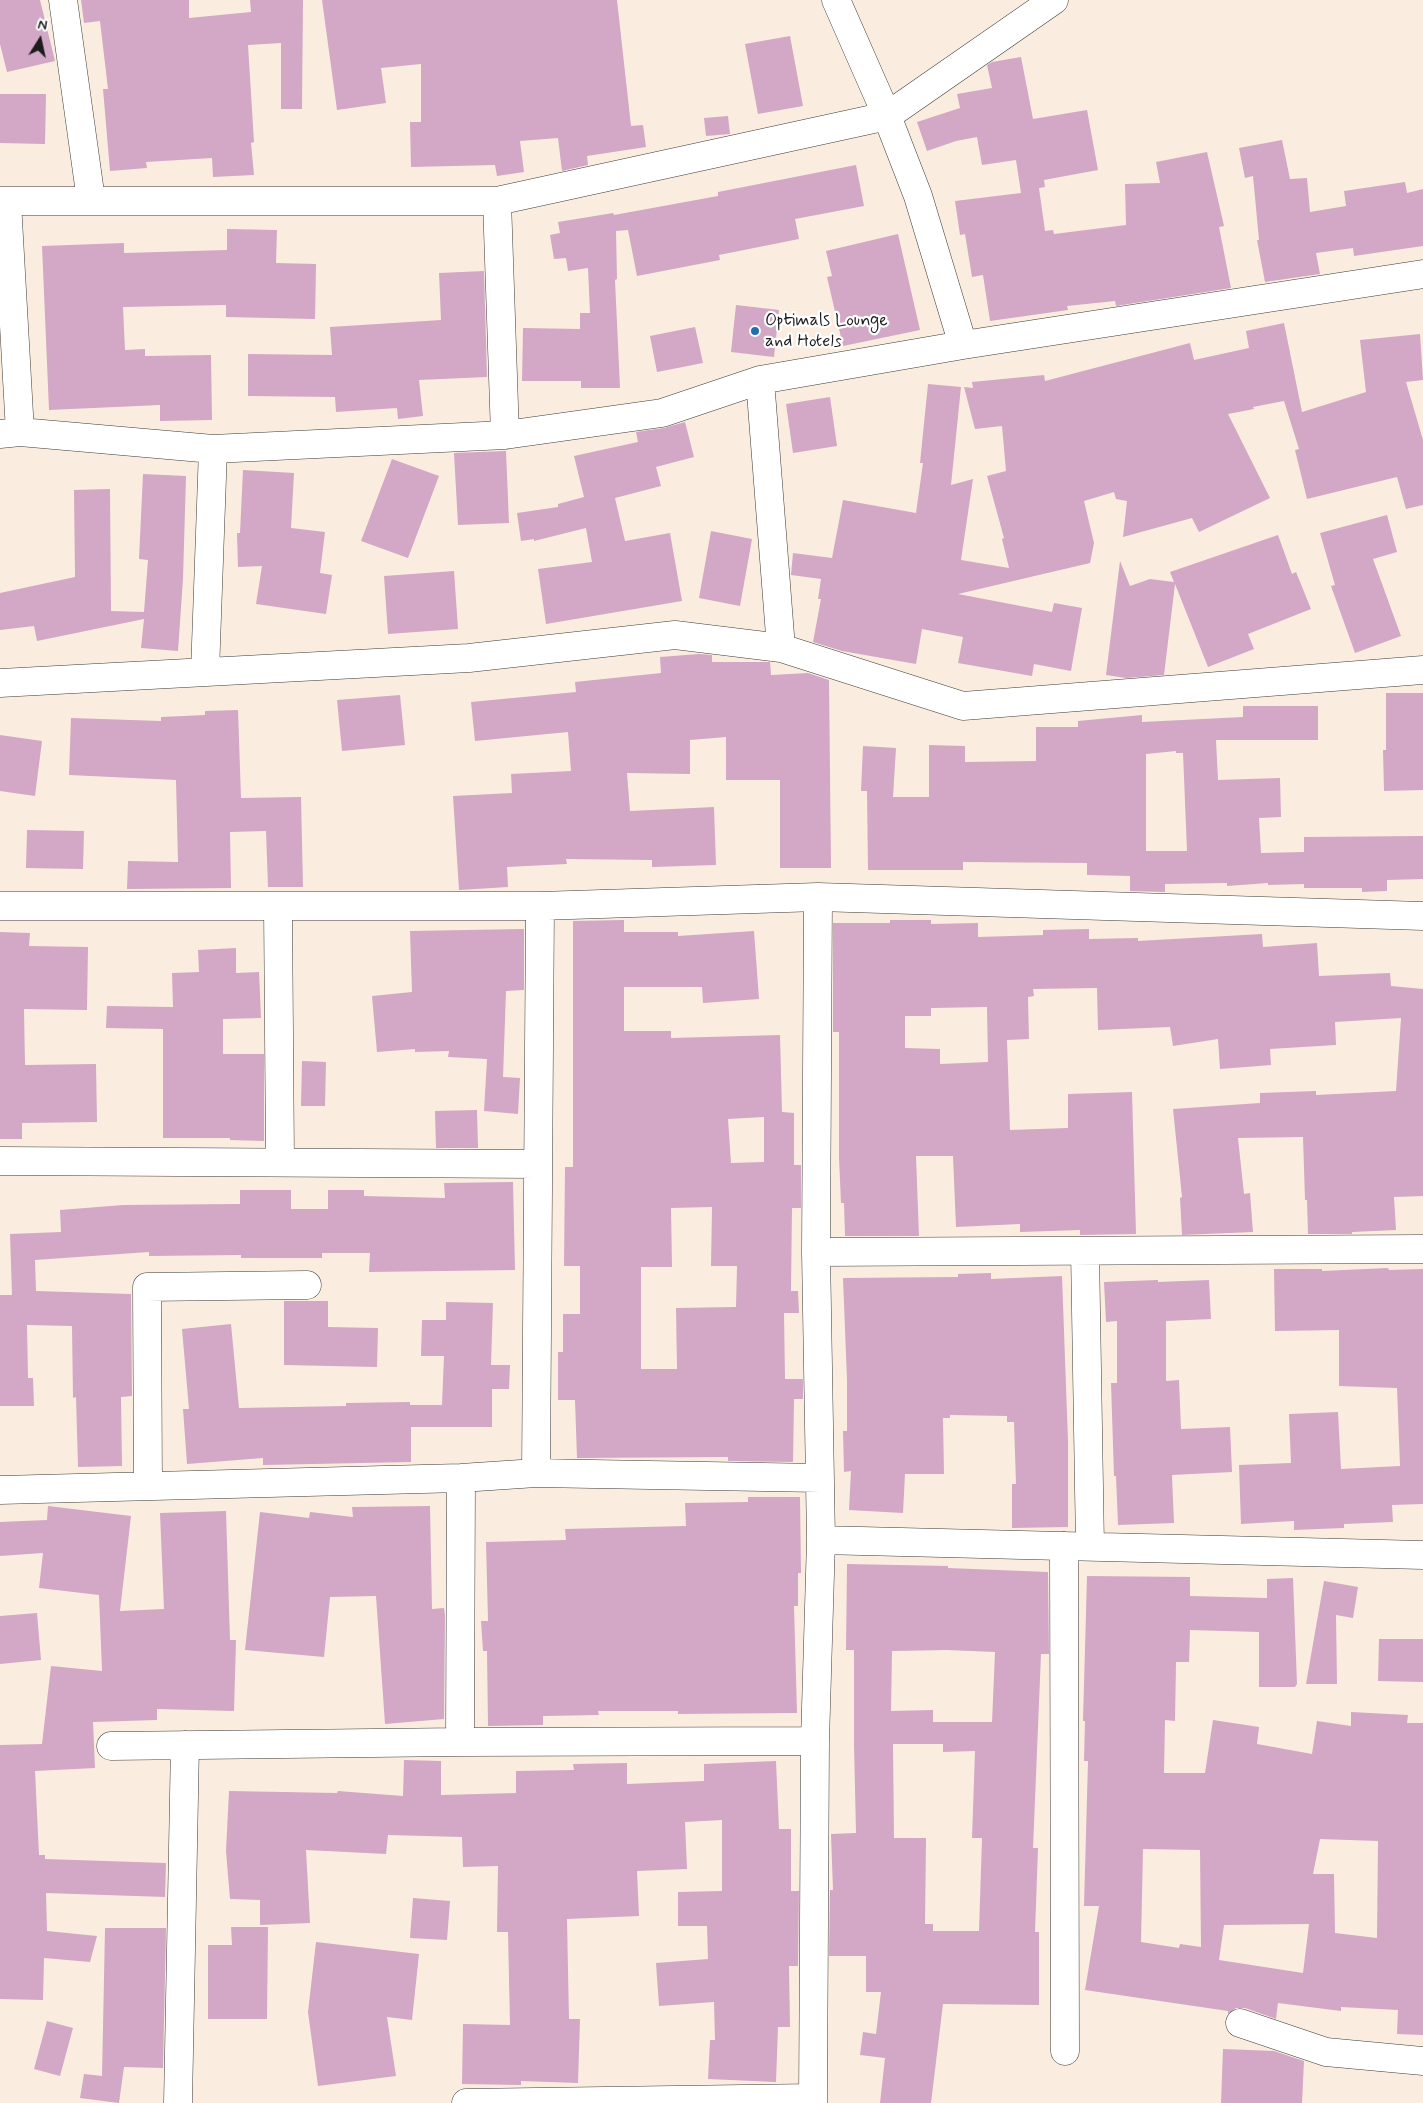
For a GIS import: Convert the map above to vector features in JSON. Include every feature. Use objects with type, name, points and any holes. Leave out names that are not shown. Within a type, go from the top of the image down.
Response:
[{"type":"street","points":[[63,0],[92,200]]},
{"type":"street","points":[[836,0],[887,116],[918,196],[963,345]]},
{"type":"street","points":[[1054,0],[887,116],[497,202],[3,201],[10,433],[213,449],[505,435],[662,413],[760,380],[963,345],[1423,274]]},
{"type":"street","points":[[497,202],[505,435]]},
{"type":"street","points":[[760,380],[781,648]]},
{"type":"street","points":[[206,672],[213,449]]},
{"type":"street","points":[[0,683],[469,658],[675,635],[781,648],[963,706],[1423,670]]},
{"type":"street","points":[[466,2103],[813,2100],[816,1741],[821,1540],[816,1252],[818,897]]},
{"type":"street","points":[[0,906],[540,906],[818,897],[1423,916]]},
{"type":"street","points":[[536,1473],[540,906]]},
{"type":"street","points":[[278,907],[280,1161]]},
{"type":"street","points":[[0,1161],[280,1161],[537,1164]]},
{"type":"street","points":[[816,1252],[1423,1249]]},
{"type":"street","points":[[1065,2051],[1085,1251]]},
{"type":"street","points":[[148,1486],[147,1288],[307,1284]]},
{"type":"street","points":[[0,1490],[461,1478],[536,1473],[820,1478]]},
{"type":"street","points":[[460,1742],[461,1478]]},
{"type":"street","points":[[821,1540],[1423,1555]]},
{"type":"street","points":[[111,1746],[460,1742],[816,1741]]},
{"type":"street","points":[[178,2103],[184,1745]]},
{"type":"street","points":[[1240,2023],[1326,2052],[1423,2061]]},
{"type":"building","points":[[0,0],[40,0],[55,61],[7,72],[0,44]]},
{"type":"building","points":[[81,0],[189,0],[189,18],[251,12],[250,0],[303,0],[302,109],[281,109],[281,43],[248,45],[254,142],[251,143],[254,175],[213,177],[212,158],[146,162],[147,168],[110,171],[103,89],[108,89],[100,21],[84,23]]},
{"type":"building","points":[[322,0],[617,0],[631,126],[643,125],[646,147],[587,156],[588,165],[562,171],[558,138],[520,141],[524,172],[497,176],[495,165],[411,167],[410,122],[421,122],[421,64],[381,68],[386,103],[337,110]]},
{"type":"building","points":[[790,36],[803,106],[758,114],[745,44]]},
{"type":"building","points":[[1021,57],[1033,119],[1087,110],[1098,170],[1044,180],[1045,187],[1039,188],[1045,231],[1053,230],[1054,234],[1126,225],[1125,184],[1160,183],[1156,162],[1207,152],[1224,226],[1219,227],[1231,288],[1116,306],[1115,301],[1067,306],[1068,310],[990,321],[983,275],[972,277],[965,234],[960,235],[955,201],[1021,193],[1016,160],[982,165],[977,137],[956,141],[927,151],[917,122],[960,108],[957,94],[992,88],[987,65],[992,62]]},
{"type":"building","points":[[0,94],[46,94],[45,144],[0,143]]},
{"type":"building","points":[[728,116],[730,134],[706,136],[704,118]]},
{"type":"building","points":[[1282,140],[1290,179],[1307,178],[1310,212],[1346,206],[1344,191],[1405,182],[1407,193],[1423,189],[1423,246],[1354,256],[1353,248],[1316,253],[1320,274],[1265,282],[1257,240],[1259,240],[1253,176],[1245,178],[1239,148]]},
{"type":"building","points":[[856,165],[864,206],[795,219],[799,239],[719,255],[720,260],[637,276],[628,230],[616,231],[617,279],[615,280],[620,388],[581,388],[581,381],[522,381],[523,328],[580,329],[580,313],[590,313],[588,268],[568,271],[566,258],[554,259],[550,235],[560,233],[558,222],[613,213],[614,215],[718,196],[718,192]]},
{"type":"building","points":[[227,229],[277,230],[276,263],[316,264],[315,319],[226,317],[226,305],[123,307],[125,350],[145,349],[145,356],[211,355],[212,420],[160,421],[160,405],[49,410],[42,246],[124,243],[124,253],[227,250]]},
{"type":"building","points":[[898,234],[920,330],[843,346],[827,277],[832,276],[826,251]]},
{"type":"building","points":[[484,271],[487,377],[419,380],[423,416],[398,419],[397,408],[336,412],[335,397],[248,396],[248,354],[332,355],[330,327],[441,320],[439,273]]},
{"type":"building","name":"Optimals Lounge and Hotels","points":[[736,305],[779,310],[774,357],[731,352]]},
{"type":"building","points":[[1284,323],[1302,412],[1366,392],[1360,340],[1420,334],[1423,380],[1406,382],[1423,440],[1423,505],[1406,509],[1397,477],[1307,499],[1295,450],[1299,449],[1284,401],[1253,407],[1254,409],[1228,414],[1270,498],[1199,532],[1192,518],[1123,537],[1127,501],[1116,499],[1114,492],[1084,501],[1094,543],[1090,563],[958,594],[1052,612],[1054,603],[1082,608],[1071,671],[1034,664],[1032,676],[958,663],[963,637],[922,629],[916,664],[842,651],[813,642],[821,599],[818,599],[821,579],[791,575],[793,553],[832,558],[843,500],[916,513],[923,463],[920,463],[928,384],[961,387],[951,485],[973,479],[961,560],[1009,568],[1002,539],[1004,538],[987,476],[1006,471],[1002,426],[975,429],[964,387],[973,388],[972,382],[1044,375],[1045,381],[1190,343],[1194,360],[1249,348],[1246,331]]},
{"type":"building","points":[[695,327],[703,363],[657,372],[650,336]]},
{"type":"building","points":[[830,397],[837,446],[793,453],[786,404]]},
{"type":"building","points":[[685,422],[694,457],[656,467],[661,486],[615,498],[625,541],[670,533],[682,601],[546,624],[538,569],[592,562],[586,528],[534,541],[534,539],[521,541],[517,513],[558,507],[558,504],[584,497],[574,456],[638,442],[636,432],[664,428]]},
{"type":"building","points":[[506,451],[509,523],[458,525],[454,453]]},
{"type":"building","points":[[392,459],[439,476],[408,558],[361,541]]},
{"type":"building","points":[[243,470],[294,473],[291,528],[325,532],[320,573],[332,575],[326,614],[256,604],[262,566],[238,567],[237,533],[240,533]]},
{"type":"building","points":[[143,474],[186,476],[183,579],[178,651],[141,648],[144,619],[37,641],[34,626],[0,630],[0,593],[75,577],[74,490],[110,489],[111,611],[144,612],[148,560],[139,559]]},
{"type":"building","points":[[1387,515],[1397,552],[1373,559],[1401,636],[1355,653],[1331,586],[1335,585],[1320,533]]},
{"type":"building","points":[[711,531],[752,539],[740,606],[699,598]]},
{"type":"building","points":[[1278,535],[1292,574],[1296,572],[1311,609],[1248,634],[1254,649],[1208,667],[1175,584],[1164,675],[1126,678],[1106,675],[1120,561],[1130,586],[1150,579],[1174,582],[1170,572]]},
{"type":"building","points":[[454,571],[458,629],[388,634],[384,576]]},
{"type":"building","points":[[712,655],[712,662],[770,662],[771,675],[808,673],[829,680],[831,868],[780,868],[780,780],[726,780],[726,737],[690,740],[690,774],[627,773],[630,811],[714,807],[716,865],[652,867],[652,860],[566,859],[567,864],[507,867],[508,887],[459,890],[453,796],[512,793],[511,774],[571,771],[568,732],[475,741],[471,702],[576,692],[575,682],[661,673],[660,657]]},
{"type":"building","points":[[1386,693],[1423,693],[1423,790],[1384,791],[1383,750],[1386,750]]},
{"type":"building","points":[[400,695],[405,745],[342,751],[337,700]]},
{"type":"building","points":[[1243,706],[1318,706],[1318,740],[1216,740],[1218,780],[1280,778],[1281,817],[1259,818],[1261,853],[1304,852],[1304,837],[1423,836],[1423,879],[1387,880],[1387,891],[1362,892],[1362,888],[1304,888],[1304,884],[1268,885],[1268,883],[1227,886],[1227,883],[1165,884],[1165,892],[1130,891],[1130,876],[1087,875],[1087,863],[963,862],[963,870],[868,870],[867,791],[861,791],[863,746],[896,748],[893,797],[929,797],[929,745],[965,746],[965,762],[1036,761],[1036,727],[1078,727],[1078,721],[1142,715],[1142,722],[1243,717]],"holes":[[[1176,751],[1176,753],[1183,753],[1187,851],[1146,851],[1146,754]]]},
{"type":"building","points":[[238,710],[241,798],[301,797],[303,887],[268,887],[266,831],[230,832],[231,888],[127,889],[128,861],[178,862],[176,780],[69,775],[71,718],[161,721],[161,717],[205,715],[205,711]]},
{"type":"building","points":[[0,735],[42,741],[35,796],[0,791]]},
{"type":"building","points":[[27,830],[84,831],[83,869],[26,868]]},
{"type":"building","points":[[624,920],[624,932],[678,932],[678,936],[754,931],[759,999],[703,1003],[702,987],[624,987],[624,1031],[671,1031],[671,1038],[780,1035],[782,1112],[794,1113],[794,1165],[801,1165],[801,1208],[792,1208],[791,1291],[798,1291],[799,1313],[784,1313],[785,1379],[803,1379],[803,1399],[794,1399],[793,1462],[728,1461],[728,1457],[577,1458],[575,1400],[558,1400],[558,1352],[563,1352],[563,1314],[580,1314],[580,1266],[564,1266],[565,1167],[573,1167],[573,921]],"holes":[[[764,1117],[764,1162],[731,1163],[728,1119]],[[712,1207],[711,1266],[737,1266],[736,1307],[676,1308],[677,1369],[641,1369],[641,1267],[672,1267],[671,1208]]]},
{"type":"building","points":[[890,920],[931,920],[931,924],[978,923],[978,937],[1043,935],[1043,930],[1089,929],[1089,939],[1138,938],[1138,941],[1262,934],[1263,947],[1317,943],[1319,976],[1390,973],[1391,986],[1423,989],[1423,1196],[1394,1197],[1396,1230],[1352,1232],[1352,1234],[1308,1234],[1303,1137],[1238,1138],[1244,1194],[1250,1193],[1253,1232],[1182,1235],[1180,1198],[1182,1197],[1173,1109],[1260,1103],[1260,1093],[1316,1091],[1316,1095],[1396,1091],[1401,1018],[1335,1022],[1336,1045],[1270,1049],[1271,1065],[1220,1069],[1218,1039],[1173,1046],[1170,1027],[1098,1030],[1097,988],[1033,989],[1034,996],[1028,997],[1029,1039],[1007,1040],[1010,1130],[1068,1128],[1068,1094],[1132,1092],[1136,1234],[1080,1235],[1080,1230],[1020,1232],[1020,1224],[956,1227],[953,1156],[916,1156],[919,1236],[845,1236],[844,1203],[841,1203],[839,1158],[839,1032],[833,1032],[833,923],[890,923]],"holes":[[[987,1007],[988,1062],[940,1064],[940,1049],[905,1048],[905,1016],[931,1016],[931,1008]]]},
{"type":"building","points":[[524,929],[524,990],[506,991],[503,1077],[520,1078],[518,1114],[484,1111],[487,1059],[448,1057],[449,1051],[415,1052],[415,1049],[377,1052],[372,996],[412,992],[410,931]]},
{"type":"building","points":[[0,932],[30,933],[29,946],[88,947],[87,1010],[24,1009],[25,1065],[96,1064],[97,1122],[22,1123],[22,1139],[0,1139]]},
{"type":"building","points":[[236,948],[236,973],[259,972],[261,1018],[223,1019],[223,1054],[264,1054],[264,1141],[230,1140],[230,1138],[163,1138],[163,1029],[106,1028],[107,1006],[173,1007],[172,973],[199,972],[198,950]]},
{"type":"building","points":[[302,1061],[326,1062],[325,1106],[301,1106]]},
{"type":"building","points":[[477,1110],[478,1148],[436,1148],[435,1111]]},
{"type":"building","points":[[513,1182],[515,1270],[369,1272],[370,1253],[322,1253],[322,1258],[241,1258],[241,1255],[149,1256],[149,1252],[35,1260],[36,1291],[131,1294],[132,1396],[121,1397],[122,1466],[78,1467],[76,1397],[73,1398],[72,1326],[27,1325],[28,1378],[33,1378],[34,1406],[0,1406],[0,1295],[12,1295],[10,1234],[61,1232],[60,1210],[123,1205],[240,1204],[240,1190],[291,1190],[291,1209],[328,1209],[328,1190],[364,1190],[364,1196],[445,1198],[444,1183]]},
{"type":"building","points":[[1388,1268],[1389,1270],[1423,1269],[1423,1504],[1392,1505],[1393,1522],[1344,1524],[1344,1528],[1294,1530],[1294,1521],[1241,1524],[1239,1465],[1291,1463],[1289,1414],[1338,1412],[1341,1469],[1400,1466],[1397,1388],[1339,1386],[1339,1330],[1275,1331],[1274,1269],[1322,1269],[1322,1271]]},
{"type":"building","points":[[991,1273],[991,1279],[1062,1276],[1068,1441],[1068,1527],[1012,1528],[1012,1484],[1016,1484],[1014,1422],[1007,1422],[1007,1416],[950,1415],[950,1418],[943,1418],[944,1474],[905,1474],[903,1513],[849,1510],[851,1471],[844,1472],[843,1431],[847,1431],[847,1380],[843,1278],[958,1277],[958,1274]]},
{"type":"building","points":[[1158,1280],[1158,1282],[1209,1280],[1211,1319],[1166,1321],[1166,1381],[1179,1380],[1181,1429],[1230,1427],[1232,1472],[1172,1475],[1174,1523],[1118,1525],[1116,1476],[1114,1476],[1111,1383],[1117,1383],[1117,1321],[1106,1322],[1104,1282]]},
{"type":"building","points":[[284,1301],[328,1301],[328,1327],[378,1328],[377,1367],[284,1365]]},
{"type":"building","points":[[446,1302],[493,1303],[491,1365],[510,1365],[509,1389],[492,1389],[492,1427],[411,1427],[411,1462],[263,1465],[263,1458],[187,1464],[183,1409],[189,1409],[182,1329],[231,1324],[239,1408],[346,1406],[346,1403],[410,1402],[410,1405],[442,1405],[444,1356],[421,1356],[422,1320],[446,1320]]},
{"type":"building","points":[[748,1497],[800,1497],[801,1573],[798,1573],[798,1606],[794,1606],[797,1713],[678,1714],[678,1711],[598,1711],[599,1715],[543,1716],[543,1725],[488,1726],[487,1651],[483,1651],[481,1621],[488,1621],[486,1542],[566,1540],[565,1529],[686,1526],[685,1503],[748,1502]]},
{"type":"building","points":[[48,1506],[131,1516],[120,1611],[164,1609],[160,1513],[226,1511],[230,1640],[236,1640],[234,1711],[157,1709],[157,1720],[93,1722],[95,1768],[35,1771],[39,1855],[45,1855],[45,1859],[166,1863],[165,1897],[46,1893],[47,1931],[97,1936],[90,1962],[44,1958],[43,2000],[0,1999],[0,1745],[42,1744],[51,1666],[102,1671],[99,1595],[39,1588],[43,1553],[0,1556],[0,1522],[47,1520]]},
{"type":"building","points":[[430,1506],[432,1609],[444,1608],[445,1615],[444,1719],[385,1724],[376,1596],[330,1597],[324,1657],[245,1650],[260,1512],[309,1518],[310,1512],[353,1517],[352,1507]]},
{"type":"building","points":[[847,1564],[948,1566],[948,1568],[1048,1572],[1049,1654],[1041,1654],[1033,1848],[1038,1848],[1035,1932],[1039,1932],[1039,2005],[943,2004],[931,2103],[880,2103],[885,2058],[860,2055],[863,2032],[876,2034],[881,1992],[866,1992],[866,1956],[829,1956],[830,1890],[833,1890],[831,1834],[856,1833],[854,1650],[846,1650]],"holes":[[[947,1650],[995,1652],[992,1722],[933,1722],[933,1710],[891,1711],[892,1651]],[[893,1744],[943,1744],[943,1752],[975,1751],[972,1838],[982,1838],[979,1931],[933,1931],[933,1924],[925,1924],[926,1838],[894,1838]]]},
{"type":"building","points":[[1087,1576],[1190,1577],[1190,1596],[1267,1598],[1267,1579],[1293,1578],[1297,1684],[1295,1687],[1259,1687],[1259,1632],[1190,1630],[1189,1662],[1176,1662],[1175,1721],[1165,1720],[1164,1773],[1205,1773],[1213,1720],[1259,1727],[1257,1744],[1312,1754],[1317,1721],[1351,1726],[1351,1712],[1408,1715],[1407,1723],[1423,1723],[1423,2035],[1397,2034],[1398,2010],[1341,2007],[1341,2011],[1278,2003],[1276,2019],[1245,2008],[1236,2008],[1228,2014],[1228,2011],[1085,1990],[1099,1906],[1084,1906],[1088,1761],[1084,1761],[1085,1721],[1083,1721]],"holes":[[[1320,1839],[1378,1841],[1377,1938],[1335,1933],[1334,1874],[1313,1874]],[[1143,1849],[1200,1850],[1201,1947],[1180,1944],[1179,1948],[1141,1942]],[[1309,1924],[1303,1973],[1219,1960],[1224,1925]]]},
{"type":"building","points":[[1324,1581],[1358,1587],[1353,1618],[1336,1615],[1337,1684],[1306,1684]]},
{"type":"building","points":[[37,1613],[41,1660],[0,1664],[0,1616]]},
{"type":"building","points":[[1379,1639],[1423,1639],[1423,1682],[1378,1681]]},
{"type":"building","points":[[404,1760],[441,1761],[441,1795],[516,1793],[516,1771],[574,1770],[573,1764],[627,1763],[627,1784],[704,1781],[704,1764],[776,1761],[779,1829],[791,1829],[791,1891],[799,1891],[798,1966],[789,1966],[790,2027],[778,2027],[776,2082],[708,2079],[710,2040],[715,2040],[714,2002],[659,2006],[656,1963],[708,1959],[707,1926],[678,1926],[678,1892],[722,1891],[722,1820],[685,1822],[687,1869],[637,1871],[639,1916],[567,1919],[569,2019],[580,2019],[578,2083],[521,2081],[521,2085],[462,2084],[463,2024],[510,2025],[508,1932],[497,1932],[498,1866],[463,1867],[462,1837],[388,1835],[386,1854],[306,1850],[310,1923],[260,1925],[260,1900],[230,1899],[226,1851],[229,1791],[337,1793],[338,1791],[403,1796]]},
{"type":"building","points":[[413,1898],[450,1901],[447,1940],[410,1938]]},
{"type":"building","points":[[231,1927],[268,1927],[267,2019],[208,2019],[208,1945],[232,1945]]},
{"type":"building","points":[[105,1928],[166,1928],[163,2068],[124,2067],[119,2103],[80,2098],[84,2074],[102,2076]]},
{"type":"building","points":[[316,1942],[419,1954],[412,2020],[387,2017],[396,2076],[318,2086],[308,2012]]},
{"type":"building","points":[[47,2021],[73,2028],[60,2076],[34,2069]]},
{"type":"building","points":[[1223,2049],[1274,2051],[1304,2061],[1302,2103],[1221,2103]]},
{"type":"place","name":"Optimals Lounge and Hotels","points":[[755,331]]}]
